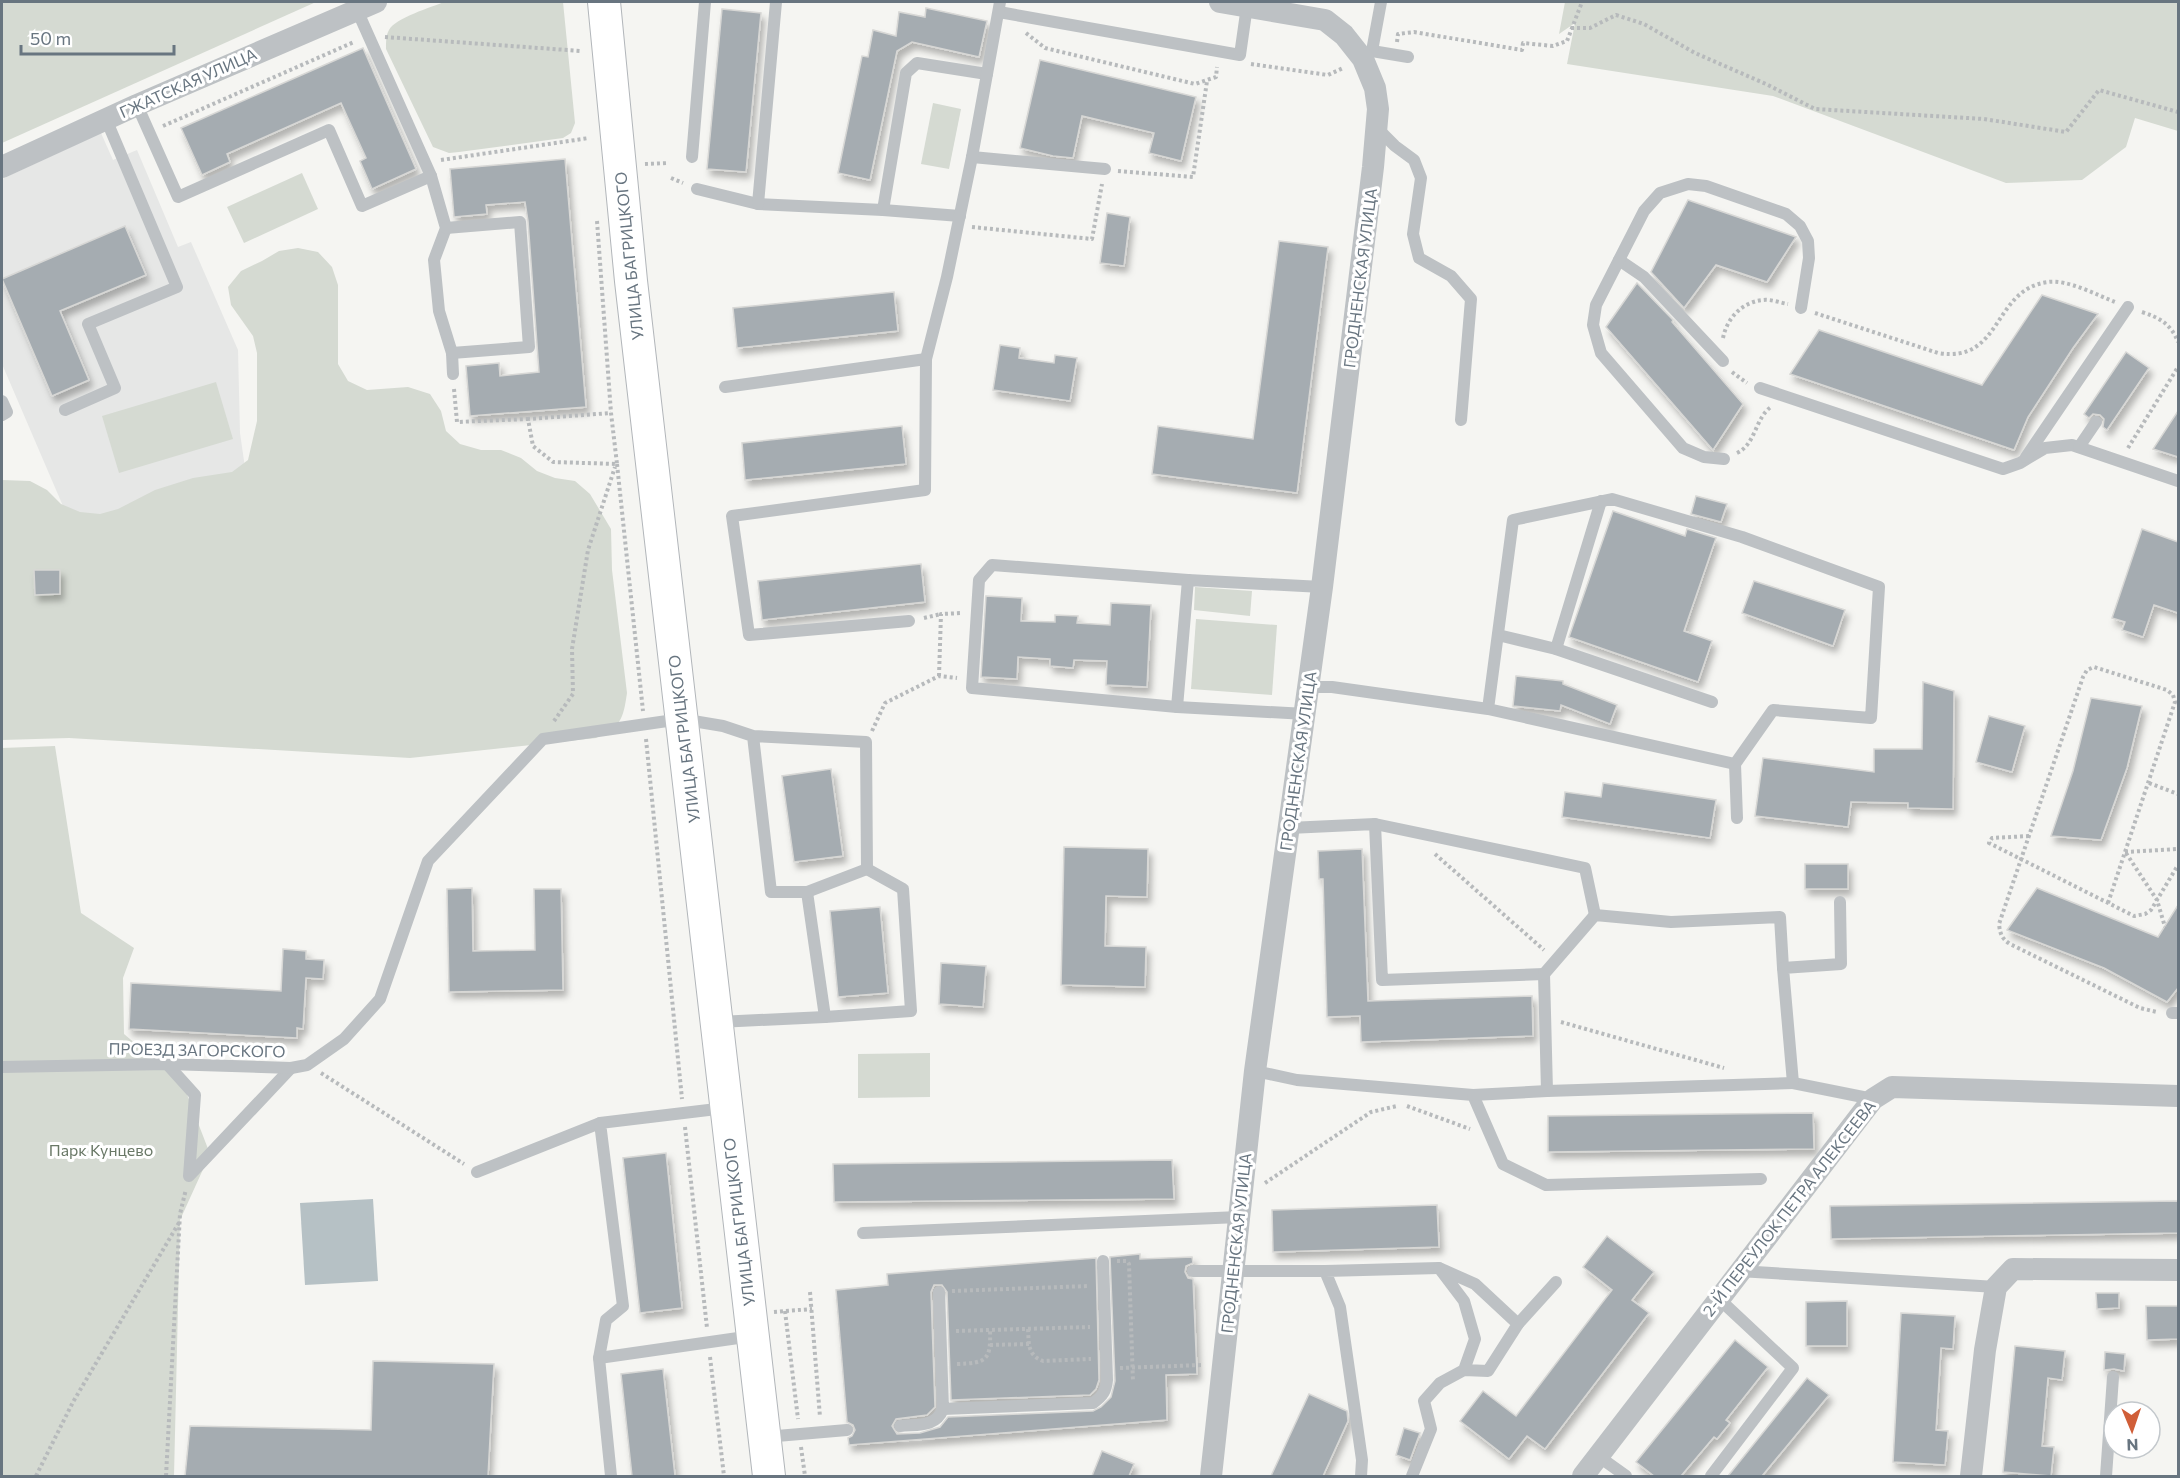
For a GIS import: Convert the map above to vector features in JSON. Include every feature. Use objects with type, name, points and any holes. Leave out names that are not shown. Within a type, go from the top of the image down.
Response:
[{"type":"street","name":"УЛИЦА БАГРИЦКОГО","points":[[604,2],[632,292],[769,1476]]},
{"type":"street","points":[[1220,2],[1325,20],[1364,53]]},
{"type":"street","name":"ГЖАТСКАЯ УЛИЦА","points":[[2,167],[137,105],[366,6]]},
{"type":"street","name":"ГРОДНЕНСКАЯ УЛИЦА","points":[[1211,1476],[1255,1071],[1323,587],[1377,128],[1378,109],[1375,88],[1364,53]]},
{"type":"street","name":"2-Й ПЕРЕУЛОК ПЕТРА АЛЕКСЕЕВА","points":[[1583,1476],[1873,1099],[1892,1087],[2178,1096]]},
{"type":"street","points":[[1971,1476],[1985,1350],[1996,1287],[2013,1269],[2178,1270]]},
{"type":"lane","points":[[692,157],[705,2]]},
{"type":"lane","points":[[758,204],[776,2]]},
{"type":"lane","points":[[1381,2],[1364,53],[1408,57]]},
{"type":"lane","points":[[366,6],[369,36],[431,176],[446,228],[434,260],[439,311],[452,353],[453,374]]},
{"type":"lane","points":[[909,621],[749,635],[732,516],[925,490],[926,359],[947,277],[972,157],[999,7],[1218,55],[1240,54],[1247,6]]},
{"type":"lane","points":[[883,210],[906,73],[917,63],[987,74]]},
{"type":"lane","points":[[137,105],[178,197],[329,130],[362,206],[431,176]]},
{"type":"lane","points":[[64,410],[115,388],[88,324],[177,286],[106,119]]},
{"type":"lane","points":[[1377,128],[1395,146],[1414,160],[1421,178],[1413,234],[1419,258],[1451,276],[1471,299],[1461,420]]},
{"type":"lane","points":[[972,157],[1105,170]]},
{"type":"lane","points":[[1724,459],[1704,457],[1683,448],[1601,353],[1593,325],[1596,305],[1644,212],[1660,194],[1688,184],[1706,186],[1786,214],[1800,226],[1808,241],[1809,258],[1801,308]]},
{"type":"lane","points":[[697,189],[758,204],[883,210],[958,221]]},
{"type":"lane","points":[[446,228],[520,222],[529,347],[452,353]]},
{"type":"lane","points":[[1619,260],[1644,277],[1723,361]]},
{"type":"lane","points":[[2024,461],[2128,306]]},
{"type":"lane","points":[[725,387],[926,359]]},
{"type":"lane","points":[[1760,388],[2003,469],[2024,461],[2045,448],[2072,445],[2178,481]]},
{"type":"lane","points":[[2,401],[7,412],[2,415]]},
{"type":"lane","points":[[2079,447],[2096,422]]},
{"type":"lane","points":[[1488,709],[1513,520],[1612,499],[1742,537],[1879,586],[1871,718],[1773,710],[1736,764],[1737,818]]},
{"type":"lane","points":[[1556,649],[1601,501]]},
{"type":"lane","points":[[1306,714],[1177,707],[972,688],[979,580],[992,565],[1188,580],[1323,587]]},
{"type":"lane","points":[[1177,707],[1188,580]]},
{"type":"lane","points":[[1498,635],[1556,649],[1712,702]]},
{"type":"lane","points":[[1309,687],[1332,687],[1488,709],[1736,764]]},
{"type":"lane","points":[[543,739],[681,718],[723,726],[753,736],[866,742],[867,869]]},
{"type":"lane","points":[[753,736],[771,892],[807,892],[867,869]]},
{"type":"lane","name":"ПРОЕЗД ЗАГОРСКОГО","points":[[2,1066],[167,1064],[291,1068],[308,1065],[344,1039],[380,999],[428,861],[543,739]]},
{"type":"lane","points":[[1376,824],[1382,980],[1544,974]]},
{"type":"lane","points":[[1289,828],[1376,824],[1585,868],[1595,915]]},
{"type":"lane","points":[[716,1022],[911,1011],[903,889],[867,869]]},
{"type":"lane","points":[[807,892],[825,1017]]},
{"type":"lane","points":[[1783,968],[1841,964],[1840,902]]},
{"type":"lane","points":[[1547,1091],[1544,974],[1595,915]]},
{"type":"lane","points":[[1595,915],[1671,922],[1780,917],[1793,1083]]},
{"type":"lane","points":[[167,1064],[195,1095],[189,1176]]},
{"type":"lane","points":[[189,1176],[291,1068]]},
{"type":"lane","points":[[1255,1071],[1297,1080],[1473,1095],[1793,1083],[1873,1099]]},
{"type":"lane","points":[[1473,1095],[1503,1164],[1546,1185],[1761,1179]]},
{"type":"lane","points":[[477,1172],[600,1123],[726,1108]]},
{"type":"lane","points":[[600,1123],[623,1306],[606,1320],[599,1358],[611,1476]]},
{"type":"lane","points":[[863,1233],[1240,1208]]},
{"type":"lane","points":[[943,1409],[1093,1403],[1101,1398],[1106,1391],[1107,1363],[1103,1261]]},
{"type":"lane","points":[[1193,1271],[1439,1268],[1475,1284],[1518,1324]]},
{"type":"lane","points":[[1439,1268],[1464,1301],[1475,1339],[1464,1370]]},
{"type":"lane","points":[[1325,1270],[1340,1307],[1362,1460],[1361,1476]]},
{"type":"lane","points":[[1739,1271],[1996,1287]]},
{"type":"lane","points":[[1412,1476],[1431,1429],[1424,1401],[1440,1383],[1464,1370],[1488,1371],[1518,1324],[1556,1282]]},
{"type":"lane","points":[[900,1426],[933,1422],[941,1415],[943,1409],[939,1292]]},
{"type":"lane","points":[[1711,1476],[1793,1368],[1718,1298]]},
{"type":"lane","points":[[599,1358],[751,1325]]},
{"type":"lane","points":[[2106,1476],[2113,1377]]},
{"type":"lane","points":[[764,1437],[848,1430]]},
{"type":"lane","points":[[1598,1456],[1626,1476]]},
{"type":"path","points":[[1413,32],[1522,50],[1523,43],[1553,46],[1567,41],[1581,3]]},
{"type":"path","points":[[999,7],[1045,48],[1195,84],[1216,76],[1218,55],[1329,75],[1364,53]]},
{"type":"path","points":[[1571,28],[1590,28],[1616,15],[1644,24],[1695,53],[1766,84],[1815,109],[1984,119],[2066,132],[2099,90],[2178,112]]},
{"type":"path","points":[[149,132],[369,36],[581,51]]},
{"type":"path","points":[[581,41],[582,62]]},
{"type":"path","points":[[958,221],[1092,238],[1105,170],[1193,177],[1207,81]]},
{"type":"path","points":[[588,127],[591,148]]},
{"type":"path","points":[[425,163],[589,138]]},
{"type":"path","points":[[597,214],[611,413],[644,724]]},
{"type":"path","points":[[1760,388],[1734,375],[1723,361],[1721,349],[1725,325],[1743,306],[1764,300],[1801,308],[1953,356],[1972,351],[1986,340],[2007,307],[2026,289],[2049,282],[2066,283],[2162,319],[2174,332],[2178,342]]},
{"type":"path","points":[[2120,461],[2178,367]]},
{"type":"path","points":[[453,374],[457,422],[611,413]]},
{"type":"path","points":[[1724,459],[1742,451],[1768,410],[1787,398]]},
{"type":"path","points":[[528,419],[532,446],[553,462],[616,464]]},
{"type":"path","points":[[543,739],[573,694],[572,649],[588,550],[616,464]]},
{"type":"path","points":[[939,676],[940,614],[953,612],[977,614]]},
{"type":"path","points":[[2108,903],[2175,702],[2173,695],[2167,690],[2094,668],[2087,670],[2082,677],[1999,924],[2000,932],[2005,941],[2140,1008],[2175,1013]]},
{"type":"path","points":[[866,742],[885,703],[939,676],[973,678]]},
{"type":"path","points":[[2149,783],[2178,794]]},
{"type":"path","points":[[1410,832],[1556,960]]},
{"type":"path","points":[[2029,836],[1992,838],[1989,841],[1990,845],[2134,916],[2140,916],[2151,910],[2178,865]]},
{"type":"path","points":[[2125,852],[2178,849]]},
{"type":"path","points":[[2125,852],[2157,900],[2165,927]]},
{"type":"path","points":[[1545,1018],[1735,1071]]},
{"type":"path","points":[[308,1065],[477,1172]]},
{"type":"path","points":[[1240,1208],[1371,1112],[1401,1104],[1491,1137]]},
{"type":"path","points":[[166,1476],[180,1220],[189,1176]]},
{"type":"path","points":[[36,1476],[73,1402],[180,1220]]},
{"type":"path","points":[[1103,1261],[1125,1260],[1129,1264],[1133,1382]]},
{"type":"path","points":[[939,1292],[1104,1286]]},
{"type":"path","points":[[810,1292],[822,1432]]},
{"type":"path","points":[[751,1325],[785,1311],[812,1309]]},
{"type":"path","points":[[785,1311],[805,1476]]},
{"type":"path","points":[[940,1332],[1106,1326]]},
{"type":"path","points":[[1028,1329],[1029,1344],[1033,1355],[1043,1361],[1107,1363],[1133,1367],[1196,1365]]},
{"type":"path","points":[[941,1365],[976,1363],[988,1356],[990,1330]]},
{"type":"path","points":[[990,1345],[1029,1344]]},
{"type":"shaded area","points":[[101,133],[113,160],[137,150],[178,247],[191,242],[238,350],[240,433],[258,558],[87,562],[2,364],[2,179]]},
{"type":"shaded area","points":[[373,1199],[378,1281],[305,1285],[300,1203]]},
{"type":"green space","points":[[2,2],[316,2],[2,143]]},
{"type":"green space","points":[[444,2],[563,2],[575,123],[571,133],[563,138],[459,152],[449,153],[433,147],[386,49],[386,41],[389,30],[398,21]]},
{"type":"green space","points":[[1565,2],[2178,2],[2178,131],[2135,118],[2126,147],[2082,180],[2006,183],[1773,96],[1567,64],[1575,23],[1559,34]]},
{"type":"green space","points":[[933,103],[961,109],[949,169],[921,164]]},
{"type":"green space","points":[[302,173],[318,209],[244,243],[227,207]]},
{"type":"green space","points":[[298,248],[318,252],[332,267],[338,285],[338,364],[348,381],[367,390],[408,387],[430,394],[441,411],[446,431],[460,444],[481,450],[501,450],[521,458],[537,471],[555,478],[575,481],[590,494],[611,529],[612,570],[627,693],[622,716],[611,730],[596,738],[410,758],[69,738],[2,740],[2,480],[30,481],[47,490],[61,504],[80,512],[100,514],[118,509],[155,490],[193,478],[232,472],[248,460],[257,421],[257,353],[253,336],[231,305],[228,287],[241,271],[279,251]]},
{"type":"green space","points":[[216,382],[233,439],[119,473],[102,416]]},
{"type":"green space","points":[[1195,587],[1252,591],[1250,616],[1194,610]]},
{"type":"green space","points":[[1196,619],[1277,625],[1272,695],[1191,689]]},
{"type":"green space","name":"Парк Кунцево","points":[[55,746],[81,913],[134,948],[123,978],[124,1034],[183,1084],[210,1154],[180,1220],[174,1476],[2,1476],[2,748]]},
{"type":"green space","points":[[930,1053],[930,1097],[858,1098],[858,1054]]},
{"type":"building","points":[[926,8],[987,21],[979,57],[912,42],[897,51],[870,180],[838,173],[862,56],[868,57],[873,30],[896,36],[899,12],[925,17]]},
{"type":"building","points":[[722,9],[761,13],[746,172],[707,169]]},
{"type":"building","points":[[363,48],[416,169],[372,189],[360,161],[366,158],[341,103],[227,154],[230,162],[202,175],[181,128]]},
{"type":"building","points":[[1040,60],[1196,97],[1181,161],[1149,153],[1154,133],[1082,116],[1073,158],[1020,148]]},
{"type":"building","points":[[565,159],[586,407],[470,416],[466,366],[499,363],[500,376],[539,372],[528,221],[525,202],[486,205],[487,214],[454,217],[450,169]]},
{"type":"building","points":[[1688,200],[1796,237],[1767,282],[1716,265],[1684,308],[1651,272]]},
{"type":"building","points":[[1107,213],[1130,217],[1124,266],[1100,263]]},
{"type":"building","points":[[125,226],[146,275],[60,311],[89,380],[52,396],[2,279]]},
{"type":"building","points":[[1279,241],[1328,247],[1297,493],[1152,474],[1158,426],[1253,439]]},
{"type":"building","points":[[1637,283],[1673,320],[1672,322],[1743,404],[1713,450],[1606,327]]},
{"type":"building","points":[[894,292],[898,331],[737,348],[733,308]]},
{"type":"building","points":[[2042,295],[2098,314],[2028,417],[2014,450],[1790,374],[1819,330],[1982,385]]},
{"type":"building","points":[[1000,345],[1020,348],[1019,358],[1054,363],[1055,355],[1077,358],[1070,401],[993,390]]},
{"type":"building","points":[[2126,352],[2149,368],[2107,430],[2103,427],[2104,419],[2100,415],[2093,414],[2089,418],[2084,414]]},
{"type":"building","points":[[2178,411],[2178,457],[2153,449]]},
{"type":"building","points":[[902,426],[906,464],[745,480],[742,443]]},
{"type":"building","points":[[1696,496],[1727,504],[1721,522],[1691,514]]},
{"type":"building","points":[[1613,511],[1685,536],[1687,529],[1716,538],[1684,631],[1712,641],[1698,682],[1569,637]]},
{"type":"building","points":[[2142,529],[2178,542],[2178,613],[2154,605],[2143,637],[2122,630],[2125,622],[2112,618]]},
{"type":"building","points":[[921,564],[925,602],[762,620],[758,581]]},
{"type":"building","points":[[34,570],[60,570],[60,594],[35,595]]},
{"type":"building","points":[[1754,581],[1845,610],[1833,646],[1742,613]]},
{"type":"building","points":[[986,596],[1022,598],[1021,621],[1055,622],[1055,615],[1078,616],[1077,623],[1110,625],[1111,603],[1151,605],[1147,687],[1106,685],[1107,661],[1074,660],[1073,668],[1050,666],[1050,659],[1018,657],[1017,679],[981,677]]},
{"type":"building","points":[[1516,676],[1563,681],[1563,684],[1617,705],[1610,724],[1561,705],[1560,711],[1513,706]]},
{"type":"building","points":[[1923,682],[1954,691],[1953,809],[1908,808],[1908,803],[1851,802],[1848,827],[1755,816],[1763,758],[1874,772],[1874,749],[1922,749]]},
{"type":"building","points":[[2091,698],[2142,706],[2127,768],[2101,840],[2051,836],[2073,771]]},
{"type":"building","points":[[1989,716],[2025,726],[2012,772],[1976,762]]},
{"type":"building","points":[[831,769],[843,856],[794,862],[782,776]]},
{"type":"building","points":[[1603,783],[1716,800],[1710,838],[1562,817],[1565,792],[1601,797]]},
{"type":"building","points":[[1064,847],[1148,849],[1147,897],[1106,896],[1105,946],[1146,947],[1145,987],[1061,985]]},
{"type":"building","points":[[1362,849],[1368,1001],[1532,996],[1533,1036],[1361,1042],[1360,1016],[1327,1017],[1323,879],[1319,879],[1318,851]]},
{"type":"building","points":[[1805,864],[1848,864],[1848,889],[1805,889]]},
{"type":"building","points":[[472,888],[473,951],[535,950],[534,889],[561,889],[563,990],[449,992],[447,889]]},
{"type":"building","points":[[2037,888],[2158,937],[2178,905],[2178,988],[2167,1002],[2104,968],[2007,930]]},
{"type":"building","points":[[880,907],[888,993],[838,997],[830,911]]},
{"type":"building","points":[[283,949],[306,951],[306,959],[324,960],[323,979],[306,978],[303,1029],[297,1028],[297,1038],[129,1029],[131,983],[281,991]]},
{"type":"building","points":[[941,963],[986,966],[983,1007],[939,1004]]},
{"type":"building","points":[[1813,1113],[1814,1149],[1548,1152],[1548,1116]]},
{"type":"building","points":[[666,1153],[682,1308],[640,1313],[623,1158]]},
{"type":"building","points":[[1172,1160],[1174,1199],[834,1202],[833,1164]]},
{"type":"building","points":[[2178,1201],[2178,1233],[1831,1239],[1830,1206]]},
{"type":"building","points":[[1437,1205],[1439,1247],[1273,1252],[1272,1210]]},
{"type":"building","points":[[1607,1236],[1654,1272],[1632,1300],[1649,1313],[1545,1449],[1527,1436],[1509,1459],[1460,1421],[1483,1391],[1516,1416],[1612,1290],[1583,1267]]},
{"type":"building","points":[[1140,1254],[1140,1259],[1192,1257],[1193,1263],[1186,1266],[1185,1272],[1188,1278],[1193,1279],[1197,1374],[1166,1375],[1167,1420],[849,1445],[848,1438],[855,1430],[853,1425],[847,1422],[836,1290],[888,1285],[887,1274],[1096,1258],[1099,1380],[1096,1389],[1090,1395],[951,1400],[947,1292],[942,1285],[934,1285],[931,1292],[935,1407],[927,1415],[896,1419],[892,1426],[897,1434],[920,1433],[940,1427],[948,1417],[1093,1411],[1101,1407],[1111,1397],[1115,1381],[1110,1257]]},
{"type":"building","points":[[2096,1293],[2119,1293],[2119,1308],[2097,1309]]},
{"type":"building","points":[[1847,1301],[1847,1346],[1806,1346],[1806,1302]]},
{"type":"building","points":[[2146,1306],[2178,1306],[2178,1339],[2147,1340]]},
{"type":"building","points":[[1901,1313],[1955,1316],[1953,1349],[1941,1348],[1936,1430],[1948,1431],[1945,1465],[1893,1462]]},
{"type":"building","points":[[1735,1340],[1768,1367],[1726,1420],[1730,1423],[1717,1439],[1714,1437],[1681,1476],[1654,1476],[1636,1462]]},
{"type":"building","points":[[2015,1346],[2065,1351],[2062,1380],[2048,1378],[2042,1446],[2054,1447],[2051,1476],[2003,1472]]},
{"type":"building","points":[[2105,1352],[2125,1354],[2124,1371],[2104,1370]]},
{"type":"building","points":[[373,1361],[494,1364],[488,1476],[185,1476],[190,1426],[371,1430]]},
{"type":"building","points":[[663,1369],[675,1476],[632,1476],[621,1374]]},
{"type":"building","points":[[1807,1378],[1829,1395],[1762,1476],[1728,1476]]},
{"type":"building","points":[[1309,1394],[1347,1411],[1348,1421],[1323,1476],[1271,1476]]},
{"type":"building","points":[[1404,1428],[1420,1433],[1410,1460],[1396,1455]]},
{"type":"building","points":[[1102,1451],[1134,1464],[1129,1476],[1092,1476]]}]
